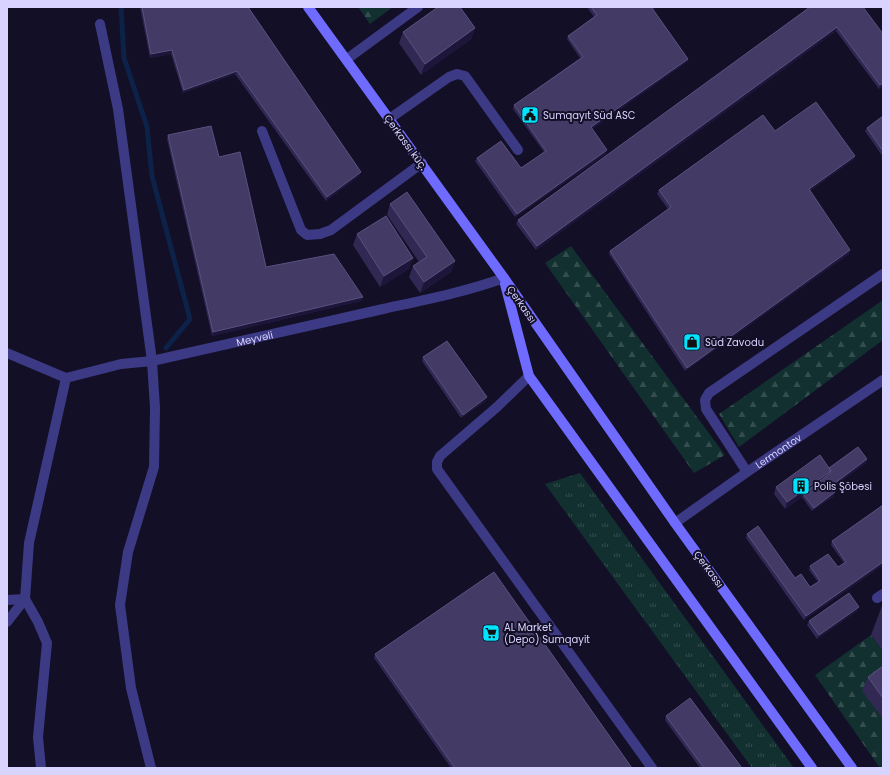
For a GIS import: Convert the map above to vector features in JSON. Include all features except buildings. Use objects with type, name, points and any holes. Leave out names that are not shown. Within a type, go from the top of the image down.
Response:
[{"type":"street","name":"Çerkassı küç.","points":[[308,7],[504,278]]},
{"type":"street","points":[[347,59],[418,7]]},
{"type":"street","points":[[100,24],[118,109],[152,361],[155,408],[154,467],[128,552],[120,605],[131,688],[151,768]]},
{"type":"street","points":[[389,119],[449,77],[458,74],[465,76],[518,150]]},
{"type":"street","points":[[262,131],[301,230],[307,235],[320,234],[330,230],[422,163]]},
{"type":"street","points":[[747,472],[706,408],[705,400],[709,393],[883,274]]},
{"type":"street","name":"Meyvəli","points":[[66,378],[121,364],[152,361],[332,321],[486,285],[504,278]]},
{"type":"street","name":"Çerkassı","points":[[504,278],[529,376],[812,768]]},
{"type":"street","name":"Çerkassı","points":[[504,278],[675,523],[852,768]]},
{"type":"street","points":[[7,353],[66,378],[28,542],[25,599],[38,622],[47,643],[38,737],[42,768]]},
{"type":"street","points":[[529,376],[497,407],[440,456],[437,462],[437,470],[652,768]]},
{"type":"street","name":"Lermontov","points":[[675,523],[747,472],[881,385]]},
{"type":"street","points":[[7,600],[25,599]]},
{"type":"street","points":[[7,622],[25,599]]},
{"type":"green space","points":[[358,7],[393,7],[370,24]]},
{"type":"green space","points":[[571,246],[725,455],[694,473],[545,263]]},
{"type":"green space","points":[[883,300],[883,340],[739,447],[719,414]]},
{"type":"green space","points":[[580,473],[794,768],[752,768],[545,484]]},
{"type":"green space","points":[[871,635],[883,651],[883,676],[863,691],[883,719],[883,768],[880,768],[815,675]]},
{"type":"waterway","points":[[121,7],[124,58],[147,127],[152,176],[190,319],[166,348]]},
{"type":"place","name":"Sumqayıt Süd ASC","points":[[530,115]]},
{"type":"place","name":"Süd Zavodu","points":[[692,342]]},
{"type":"place","name":"Polis Şöbəsi","points":[[801,486]]},
{"type":"place","name":"AL Market (Depo) Sumqayit","points":[[491,633]]}]
